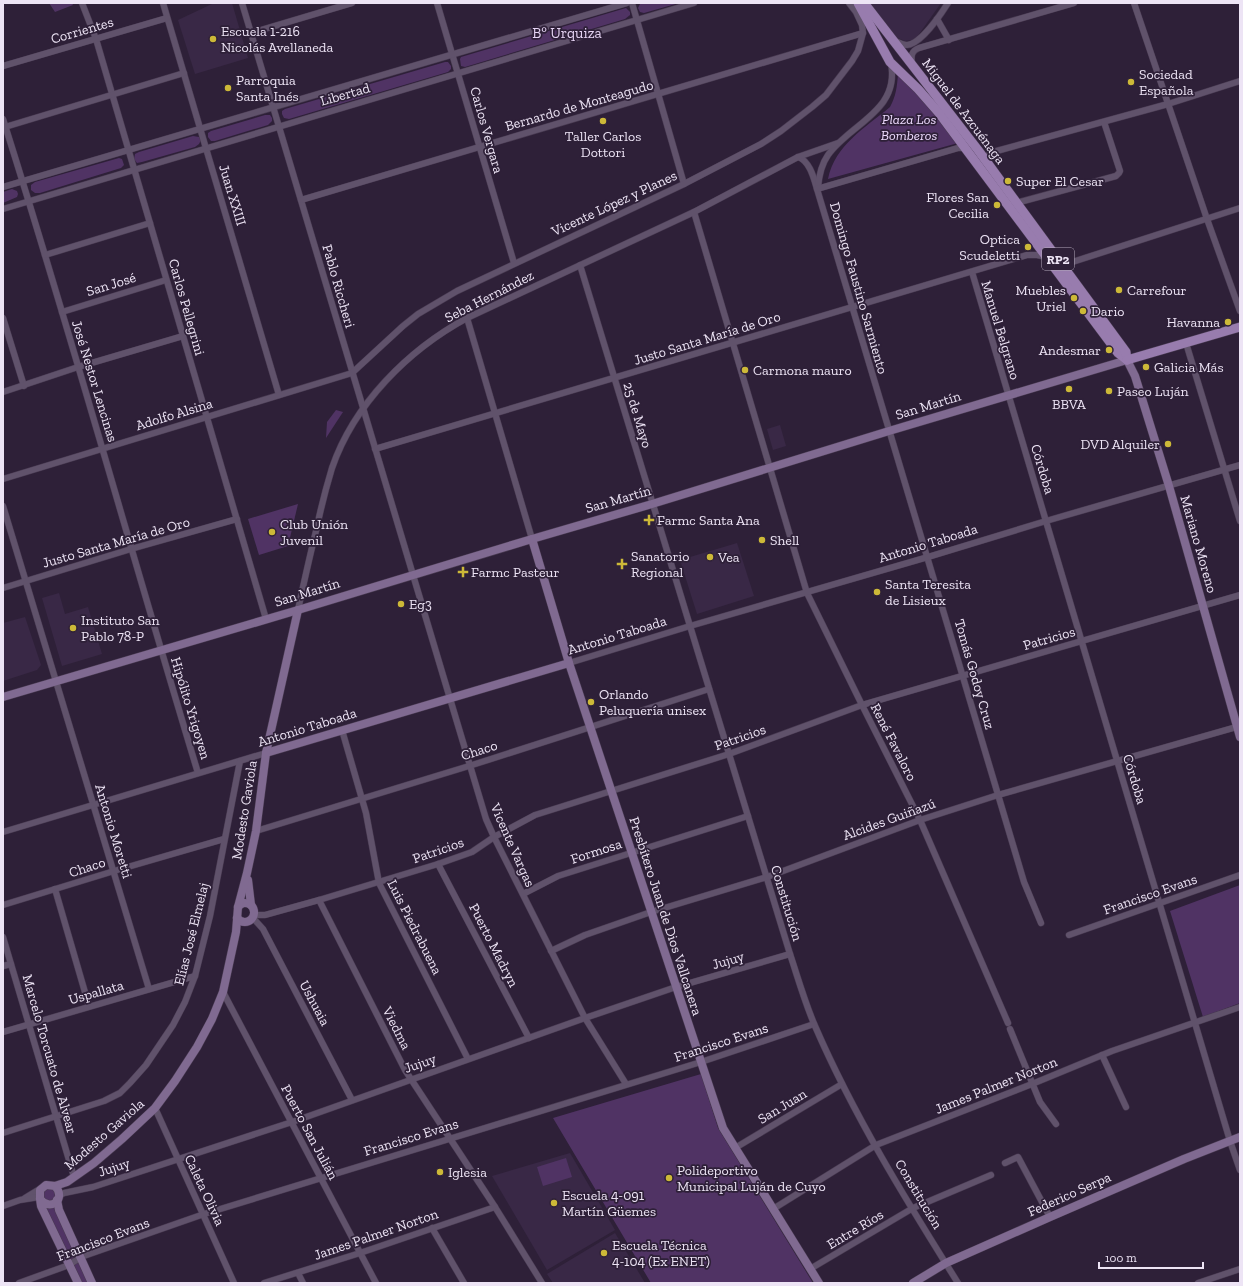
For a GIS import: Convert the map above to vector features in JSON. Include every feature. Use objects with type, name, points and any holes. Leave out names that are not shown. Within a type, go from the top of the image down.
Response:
[{"type":"main road","name":"Miguel de Azcuénaga","points":[[858,3],[890,62],[918,89],[966,148],[1126,352],[1127,360]]},
{"type":"main road","name":"Miguel de Azcuénaga","points":[[864,3],[978,150],[1016,203],[1039,240],[1047,257],[1058,266]]},
{"type":"main road","name":"San Martín","points":[[1127,360],[1240,326]]},
{"type":"street","name":"Carlos Pellegrini","points":[[82,3],[96,39],[266,619]]},
{"type":"street","name":"Juan XXIII","points":[[163,3],[280,395]]},
{"type":"street","name":"Pablo Riccheri","points":[[242,3],[412,575]]},
{"type":"street","points":[[251,33],[352,3]]},
{"type":"street","name":"Carlos Vergara","points":[[437,3],[514,263]]},
{"type":"street","name":"Libertad","points":[[3,187],[627,3]]},
{"type":"street","points":[[632,3],[684,184]]},
{"type":"street","name":"Libertad","points":[[3,209],[694,3]]},
{"type":"street","points":[[849,3],[856,12],[862,25],[863,33]]},
{"type":"street","points":[[888,34],[900,44],[912,44],[917,41],[948,3]]},
{"type":"street","points":[[912,66],[911,54],[914,50],[1074,3]]},
{"type":"street","points":[[1134,3],[1206,219],[1240,311]]},
{"type":"street","name":"Corrientes","points":[[3,66],[167,18]]},
{"type":"street","points":[[936,19],[948,40]]},
{"type":"street","name":"Bernardo de Monteagudo","points":[[301,200],[863,33]]},
{"type":"street","name":"Vicente López y Planes","points":[[352,373],[418,314],[457,291],[684,184],[761,144],[782,131],[804,115],[826,94],[858,51],[863,33]]},
{"type":"street","name":"Seba Hernández","points":[[818,189],[823,165],[828,156],[838,143],[878,109],[884,102],[892,83],[890,62]]},
{"type":"street","points":[[5,127],[184,73]]},
{"type":"street","points":[[985,173],[983,168],[984,160],[993,152],[1168,104],[1240,81]]},
{"type":"street","name":"José Nestor Lencinas","points":[[3,119],[103,448],[160,650]]},
{"type":"street","points":[[1016,203],[1116,176],[1120,171],[1104,122]]},
{"type":"street","name":"Seba Hernández","points":[[298,610],[325,492],[332,468],[348,433],[363,410],[396,371],[416,353],[467,318],[694,212],[798,157],[838,143]]},
{"type":"street","points":[[818,189],[958,148],[993,152]]},
{"type":"street","name":"Domingo Faustino Sarmiento","points":[[798,157],[806,164],[818,189],[888,431]]},
{"type":"street","points":[[1058,266],[1240,208]]},
{"type":"street","name":"René Favaloro","points":[[694,212],[807,592],[920,820],[1009,1026],[1040,1102],[1056,1124]]},
{"type":"street","points":[[45,255],[150,223]]},
{"type":"street","points":[[1027,256],[1034,251],[1039,240]]},
{"type":"street","name":"Justo Santa María de Oro","points":[[375,449],[1027,256],[1037,255],[1047,257]]},
{"type":"street","name":"25 de Mayo","points":[[580,265],[652,504]]},
{"type":"street","name":"Manuel Belgrano","points":[[972,272],[1008,395]]},
{"type":"street","name":"San José","points":[[62,312],[166,280]]},
{"type":"street","points":[[3,318],[24,386]]},
{"type":"street","points":[[467,318],[532,539]]},
{"type":"street","points":[[3,392],[78,367],[183,336]]},
{"type":"street","points":[[1186,343],[1240,521]]},
{"type":"street","name":"San Martín","points":[[3,697],[652,504],[888,431],[1127,360]]},
{"type":"street","name":"Mariano Moreno","points":[[1127,360],[1135,376],[1169,486],[1240,737]]},
{"type":"street","name":"Adolfo Alsina","points":[[3,479],[352,373]]},
{"type":"street","name":"Córdoba","points":[[1008,395],[1196,1022],[1230,1141],[1240,1170]]},
{"type":"street","name":"Tomás Godoy Cruz","points":[[888,431],[928,557],[1024,882],[1041,923]]},
{"type":"street","name":"Antonio Taboada","points":[[3,832],[690,626],[1240,465]]},
{"type":"street","name":"Constitución","points":[[652,504],[790,954],[814,1024],[842,1084],[876,1145],[958,1283]]},
{"type":"street","name":"Antonio Moretti","points":[[3,506],[149,989]]},
{"type":"street","name":"Justo Santa María de Oro","points":[[3,588],[131,549],[237,519]]},
{"type":"street","name":"Presbítero Juan de Dios Vallcanera","points":[[532,539],[569,663],[723,1128],[819,1283]]},
{"type":"street","name":"Vicente Vargas","points":[[412,575],[486,819],[585,1018],[626,1084]]},
{"type":"street","name":"Patricios","points":[[251,919],[438,864],[472,852],[494,837],[535,815],[729,754],[862,705],[1240,595]]},
{"type":"street","name":"Modesto Gaviola","points":[[57,1194],[71,1180],[122,1139],[155,1108],[197,1047],[212,1019],[223,992],[236,932],[238,907],[256,831],[266,753],[298,610]]},
{"type":"street","name":"Hipólito Yrigoyen","points":[[160,650],[198,774]]},
{"type":"street","name":"Chaco","points":[[256,831],[470,766],[590,726],[709,689]]},
{"type":"street","name":"Alcides Guiñazú","points":[[551,951],[585,935],[651,912],[767,877],[920,820],[998,795],[1238,726]]},
{"type":"street","name":"Luis Piedrabuena","points":[[342,730],[366,813],[379,882],[468,1059]]},
{"type":"street","name":"Elías José Elmelaj","points":[[56,1116],[104,1101],[120,1093],[141,1071],[162,1043],[185,1002],[195,976],[210,916],[240,761]]},
{"type":"street","name":"Formosa","points":[[523,894],[558,876],[748,816]]},
{"type":"street","name":"Chaco","points":[[3,905],[224,839]]},
{"type":"street","name":"Puerto Madryn","points":[[438,864],[529,1038]]},
{"type":"street","name":"Modesto Gaviola","points":[[247,873],[248,891],[251,905]]},
{"type":"street","name":"Francisco Evans","points":[[1069,935],[1240,875]]},
{"type":"street","points":[[55,889],[89,1006]]},
{"type":"street","name":"Viedma","points":[[319,900],[410,1079],[495,1206],[542,1283]]},
{"type":"street","points":[[236,932],[251,919],[255,911],[251,905],[244,903],[241,903],[238,907]]},
{"type":"street","points":[[237,918],[243,922],[251,919]]},
{"type":"street","name":"Ushuaia","points":[[251,919],[262,929],[352,1100]]},
{"type":"street","name":"Marcelo Torcuato de Alvear","points":[[3,937],[56,1116],[71,1180]]},
{"type":"street","name":"Jujuy","points":[[57,1194],[93,1187],[292,1122],[410,1079],[676,987],[790,954]]},
{"type":"street","points":[[3,966],[11,964]]},
{"type":"street","name":"Uspallata","points":[[3,1032],[195,976]]},
{"type":"street","name":"Puerto San Julián","points":[[223,992],[376,1283]]},
{"type":"street","name":"James Palmer Norton","points":[[773,1209],[876,1145],[1102,1055],[1240,1007]]},
{"type":"street","name":"Francisco Evans","points":[[19,1283],[69,1264],[81,1257],[204,1214],[701,1062],[814,1024]]},
{"type":"street","points":[[1102,1055],[1126,1107]]},
{"type":"street","name":"San Juan","points":[[735,1148],[842,1084]]},
{"type":"street","name":"Caleta Olivia","points":[[155,1108],[234,1283]]},
{"type":"street","points":[[3,1133],[56,1116]]},
{"type":"street","name":"Federico Serpa","points":[[913,1283],[946,1263],[1184,1159],[1240,1137]]},
{"type":"street","points":[[1005,1164],[1018,1157],[1050,1217]]},
{"type":"street","name":"Entre Ríos","points":[[810,1269],[913,1208],[991,1174]]},
{"type":"street","points":[[3,1206],[20,1200],[49,1184],[57,1194],[60,1210],[92,1283]]},
{"type":"street","points":[[44,1186],[40,1190],[42,1206],[78,1283]]},
{"type":"street","points":[[40,1198],[45,1204],[50,1205],[57,1194]]},
{"type":"street","points":[[20,1200],[40,1198]]},
{"type":"street","name":"James Palmer Norton","points":[[264,1283],[360,1253],[495,1206]]},
{"type":"street","points":[[432,1228],[464,1283]]},
{"type":"street","points":[[1198,1283],[1240,1269]]},
{"type":"street","points":[[298,1273],[303,1283]]},
{"type":"shaded area","name":"Escuela 1-216 Nicolás Avellaneda","points":[[214,3],[232,3],[248,58],[195,74],[178,20]]},
{"type":"shaded area","points":[[870,3],[941,3],[917,37],[912,40],[905,41],[895,37]]},
{"type":"shaded area","points":[[780,425],[786,446],[773,450],[767,429]]},
{"type":"shaded area","points":[[737,543],[754,596],[697,614],[680,560]]},
{"type":"shaded area","name":"Instituto San Pablo 78-P","points":[[59,593],[65,614],[88,607],[102,654],[62,666],[42,598]]},
{"type":"shaded area","points":[[25,617],[41,665],[37,670],[3,681],[3,623]]},
{"type":"shaded area","name":"Escuela 4-091 Martín Güemes","points":[[570,1153],[615,1230],[547,1270],[492,1176]]},
{"type":"shaded area","name":"Escuela Técnica 4-104 (Ex ENET)","points":[[615,1233],[645,1283],[553,1283],[547,1274]]},
{"type":"green space","points":[[49,3],[72,3],[73,5],[55,12]]},
{"type":"green space","points":[[642,3],[679,3],[644,13],[640,12],[638,8]]},
{"type":"green space","points":[[626,8],[630,12],[630,15],[625,19],[465,67],[461,66],[461,57]]},
{"type":"green space","points":[[448,62],[451,66],[451,69],[448,72],[289,119],[284,118],[282,114],[282,111],[285,109]]},
{"type":"green space","name":"Plaza Los Bomberos","points":[[898,74],[912,88],[958,143],[828,179],[837,156],[844,147],[861,130],[890,107],[896,91]]},
{"type":"green space","points":[[265,115],[270,115],[272,118],[272,121],[268,125],[215,141],[211,141],[208,137],[208,133],[211,131]]},
{"type":"green space","points":[[193,136],[199,137],[201,140],[195,147],[137,163],[134,159],[135,154],[139,152]]},
{"type":"green space","points":[[119,158],[122,159],[124,165],[121,168],[40,193],[35,193],[31,190],[31,185],[35,182]]},
{"type":"green space","points":[[12,189],[17,191],[17,197],[3,203],[3,192]]},
{"type":"green space","points":[[336,410],[343,412],[326,438],[327,422]]},
{"type":"green space","name":"Club Unión Juvenil","points":[[298,504],[288,546],[259,555],[248,519]]},
{"type":"green space","points":[[1240,885],[1240,1003],[1203,1017],[1170,911]]},
{"type":"green space","name":"Polideportivo Municipal Luján de Cuyo","points":[[701,1074],[718,1128],[813,1283],[651,1283],[553,1118]]},
{"type":"green space","points":[[566,1158],[572,1177],[543,1186],[537,1167]]},
{"type":"green space","points":[[52,1185],[57,1201],[92,1283],[78,1283],[41,1206],[40,1190]]},
{"type":"place","name":"Escuela 1-216 Nicolás Avellaneda","points":[[213,39]]},
{"type":"place","name":"Sociedad Española","points":[[1131,82]]},
{"type":"place","name":"Parroquia Santa Inés","points":[[228,88]]},
{"type":"place","name":"Taller Carlos Dottori","points":[[603,121]]},
{"type":"place","name":"Super El Cesar","points":[[1008,181]]},
{"type":"place","name":"Flores San Cecilia","points":[[997,205]]},
{"type":"place","name":"Optica Scudeletti","points":[[1028,247]]},
{"type":"place","name":"Carrefour","points":[[1119,290]]},
{"type":"place","name":"Muebles Uriel","points":[[1074,298]]},
{"type":"place","name":"Dario","points":[[1083,311]]},
{"type":"place","name":"Havanna","points":[[1228,322]]},
{"type":"place","name":"Andesmar","points":[[1109,350]]},
{"type":"place","name":"Galicia Más","points":[[1146,367]]},
{"type":"place","name":"Carmona mauro","points":[[745,370]]},
{"type":"place","name":"BBVA","points":[[1069,389]]},
{"type":"place","name":"Paseo Luján","points":[[1109,391]]},
{"type":"place","name":"DVD Alquiler","points":[[1168,444]]},
{"type":"place","name":"Farmc Santa Ana","points":[[649,520]]},
{"type":"place","name":"Club Unión Juvenil","points":[[272,532]]},
{"type":"place","name":"Shell","points":[[762,540]]},
{"type":"place","name":"Vea","points":[[710,557]]},
{"type":"place","name":"Sanatorio Regional","points":[[622,564]]},
{"type":"place","name":"Farmc Pasteur","points":[[463,572]]},
{"type":"place","name":"Santa Teresita de Lisieux","points":[[877,592]]},
{"type":"place","name":"Eg3","points":[[401,604]]},
{"type":"place","name":"Instituto San Pablo 78-P","points":[[73,628]]},
{"type":"place","name":"Orlando Peluquería unisex","points":[[591,702]]},
{"type":"place","name":"Iglesia","points":[[440,1172]]},
{"type":"place","name":"Polideportivo Municipal Luján de Cuyo","points":[[669,1178]]},
{"type":"place","name":"Escuela 4-091 Martín Güemes","points":[[554,1203]]},
{"type":"place","name":"Escuela Técnica 4-104 (Ex ENET)","points":[[604,1253]]},
{"type":"district","name":"Bº Urquiza","points":[[567,33]]}]
